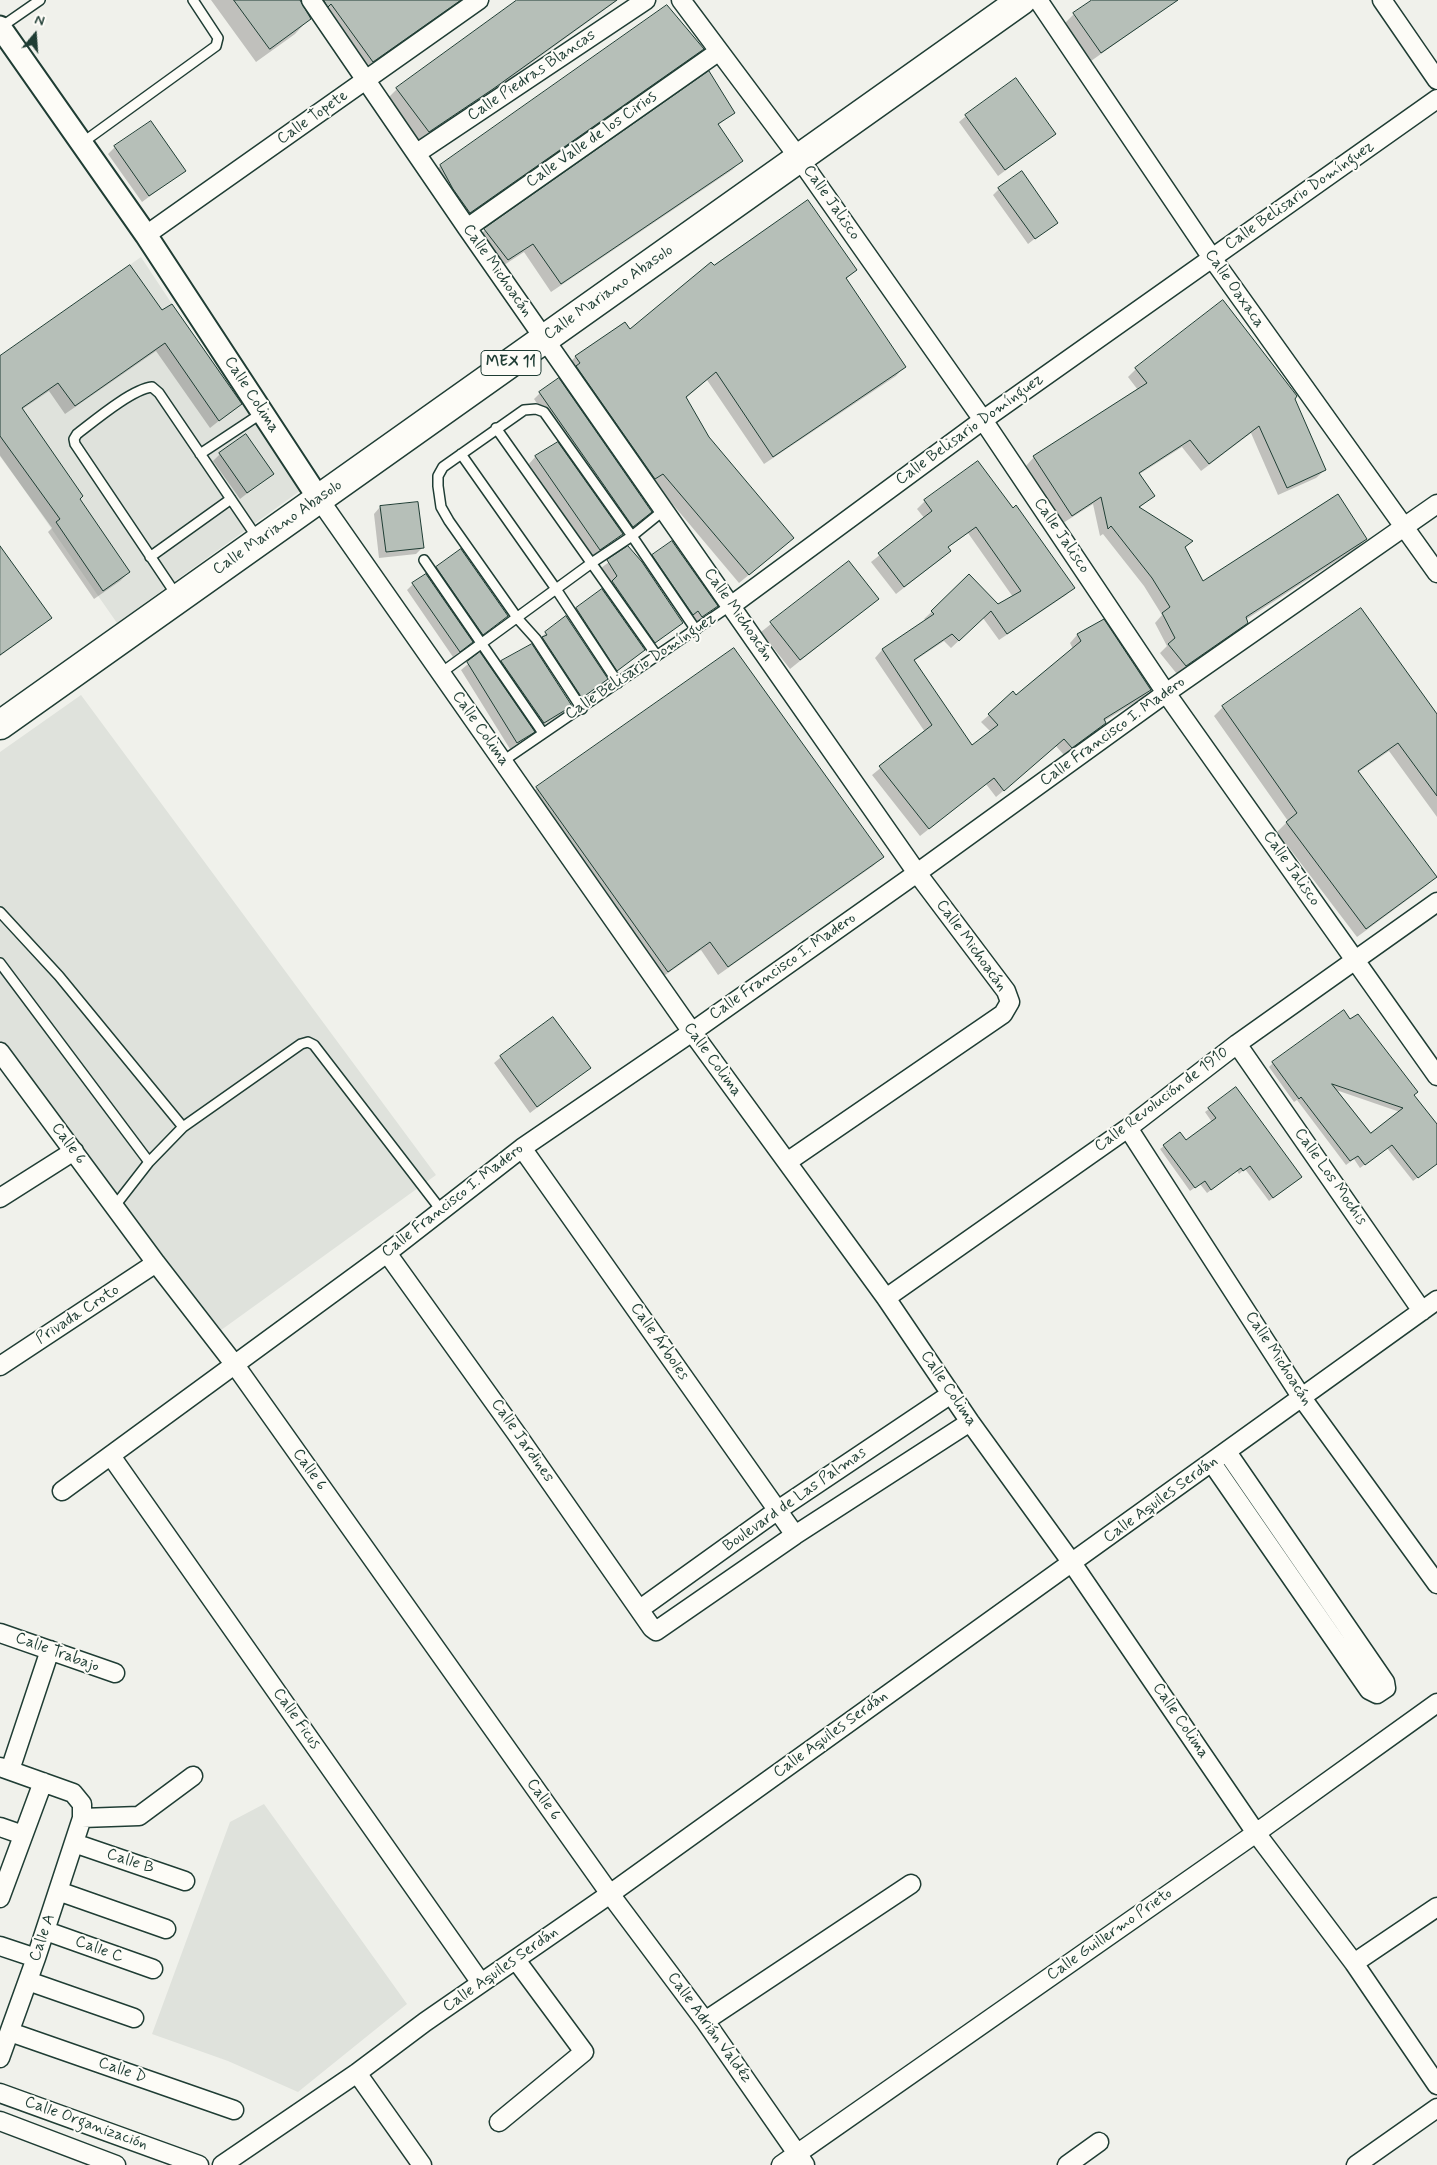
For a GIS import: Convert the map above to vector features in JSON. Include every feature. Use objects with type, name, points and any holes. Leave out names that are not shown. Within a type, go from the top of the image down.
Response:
[{"type":"main road","name":"Calle Mariano Abasolo","points":[[0,725],[1022,0]]},
{"type":"street","name":"Calle Michoacán","points":[[311,0],[467,228],[732,605],[917,873],[1006,991],[1010,1002],[1003,1014],[787,1162]]},
{"type":"street","name":"Calle Topete","points":[[146,235],[478,0]]},
{"type":"street","name":"Calle Piedras Blancas","points":[[417,153],[646,0]]},
{"type":"street","name":"Calle Jalisco","points":[[681,0],[799,158],[983,420],[1166,693],[1437,1076]]},
{"type":"street","name":"Calle Oaxaca","points":[[1038,0],[1212,258],[1437,573]]},
{"type":"street","points":[[1382,0],[1437,80]]},
{"type":"street","name":"Calle Colima","points":[[0,27],[146,235],[320,499],[441,673],[692,1032],[886,1298],[970,1422],[1072,1563],[1256,1833],[1354,1964],[1437,2085]]},
{"type":"street","name":"Calle Valle de los Cirios","points":[[467,228],[718,52]]},
{"type":"street","name":"Calle Belisario Domínguez","points":[[732,605],[983,420],[1437,99]]},
{"type":"street","name":"Calle Francisco I. Madero","points":[[62,1491],[386,1253],[522,1148],[692,1032],[917,873],[1166,693],[1437,504]]},
{"type":"street","name":"Calle Revolución de 1910","points":[[886,1298],[1128,1128],[1237,1044],[1437,902]]},
{"type":"street","name":"Calle Los Mochis","points":[[1237,1044],[1422,1311]]},
{"type":"street","name":"Calle 6","points":[[0,1052],[156,1264],[235,1365],[610,1894]]},
{"type":"street","name":"Calle Michoacán","points":[[1128,1128],[1302,1398],[1437,1584]]},
{"type":"street","name":"Calle Árboles","points":[[522,1148],[796,1535]]},
{"type":"street","points":[[0,1198],[74,1151]]},
{"type":"street","name":"Calle Jardines","points":[[386,1253],[516,1433],[652,1628],[656,1631]]},
{"type":"street","name":"Privada Croto","points":[[0,1366],[156,1264]]},
{"type":"street","name":"Calle Aquiles Serdán","points":[[222,2165],[357,2073],[481,1983],[610,1894],[1437,1300]]},
{"type":"street","name":"Boulevard de Las Palmas","points":[[640,1609],[778,1510],[951,1394]]},
{"type":"street","name":"Boulevard de Las Palmas","points":[[656,1631],[796,1535],[970,1422]]},
{"type":"street","points":[[1227,1452],[1294,1565]]},
{"type":"street","name":"Calle Ficus","points":[[111,1456],[481,1983]]},
{"type":"street","points":[[1212,1463],[1294,1565],[1334,1622]]},
{"type":"street","name":"Calle Trabajo","points":[[0,1633],[115,1673]]},
{"type":"street","points":[[50,1650],[5,1768],[74,1793],[82,1804],[82,1818],[139,1816],[193,1776]]},
{"type":"street","name":"Calle Guillermo Prieto","points":[[781,2165],[801,2159],[1437,1703]]},
{"type":"street","points":[[0,1898],[43,1782]]},
{"type":"street","name":"Calle A","points":[[0,2058],[46,1931],[82,1818]]},
{"type":"street","points":[[0,1827],[23,1835]]},
{"type":"street","name":"Calle B","points":[[74,1843],[185,1881]]},
{"type":"street","points":[[705,2021],[911,1884]]},
{"type":"street","points":[[58,1891],[166,1929]]},
{"type":"street","name":"Calle Adrián Valdéz","points":[[610,1894],[705,2021],[801,2159]]},
{"type":"street","points":[[1354,1964],[1437,1907]]},
{"type":"street","name":"Calle C","points":[[46,1931],[153,1969]]},
{"type":"street","points":[[0,1946],[36,1958]]},
{"type":"street","points":[[499,2122],[584,2052],[516,1960]]},
{"type":"street","points":[[28,1981],[134,2018]]},
{"type":"street","name":"Calle D","points":[[10,2032],[234,2110]]},
{"type":"street","points":[[357,2073],[422,2165]]},
{"type":"street","name":"Calle Organización","points":[[0,2093],[199,2165]]},
{"type":"street","points":[[1356,2165],[1437,2108]]},
{"type":"street","name":"Calle Organización","points":[[0,2121],[116,2165]]},
{"type":"street","points":[[1067,2165],[1099,2142]]},
{"type":"lane","points":[[0,27],[40,0]]},
{"type":"lane","points":[[81,143],[216,46],[218,38],[193,0]]},
{"type":"lane","points":[[178,598],[75,444],[74,439],[77,434],[107,412],[144,388],[152,387],[259,541]]},
{"type":"lane","points":[[582,708],[536,639],[518,619],[441,507],[438,476],[443,467],[496,428],[524,410],[536,409],[544,412],[696,630]]},
{"type":"lane","points":[[200,454],[262,412]]},
{"type":"lane","points":[[496,428],[657,656]]},
{"type":"lane","points":[[461,454],[556,589],[618,682]]},
{"type":"lane","points":[[150,557],[231,499]]},
{"type":"lane","points":[[441,673],[518,619],[592,562],[632,536],[664,510]]},
{"type":"lane","points":[[424,560],[544,733]]},
{"type":"lane","name":"Calle Belisario Domínguez","points":[[503,761],[732,605]]},
{"type":"lane","points":[[0,912],[59,976],[183,1127]]},
{"type":"lane","points":[[0,963],[149,1162]]},
{"type":"lane","points":[[114,1207],[149,1162],[183,1127],[301,1044],[308,1042],[314,1045],[442,1210]]},
{"type":"shaded area","points":[[141,257],[172,304],[304,488],[117,623],[0,455],[0,356]]},
{"type":"shaded area","points":[[81,695],[436,1175],[217,1333],[0,1044],[0,752]]},
{"type":"shaded area","points":[[264,1804],[407,2004],[298,2092],[228,2061],[152,2034],[230,1822]]},
{"type":"building","points":[[234,0],[300,0],[311,19],[270,49]]},
{"type":"building","points":[[324,0],[461,0],[373,62],[331,4],[328,7]]},
{"type":"building","points":[[517,0],[617,0],[493,89],[429,132],[396,88]]},
{"type":"building","points":[[1092,0],[1178,0],[1101,53],[1073,13]]},
{"type":"building","points":[[667,5],[704,49],[470,213],[453,189],[440,165]]},
{"type":"building","points":[[709,71],[735,113],[718,124],[743,161],[561,284],[533,244],[508,260],[484,229]]},
{"type":"building","points":[[1016,78],[1056,134],[1005,170],[965,115]]},
{"type":"building","points":[[151,121],[186,171],[149,196],[114,146]]},
{"type":"building","points":[[1022,171],[1058,223],[1035,239],[998,188]]},
{"type":"building","points":[[808,200],[857,270],[846,278],[906,367],[773,457],[716,372],[686,397],[709,437],[794,538],[749,575],[663,474],[655,479],[576,366],[580,363],[575,356],[625,322],[630,329],[711,262],[714,265]]},
{"type":"building","points":[[130,265],[162,310],[172,304],[242,404],[219,421],[165,343],[75,406],[58,383],[22,408],[83,496],[80,499],[130,572],[103,591],[56,522],[60,519],[0,436],[0,356]]},
{"type":"building","points":[[1223,300],[1297,396],[1295,399],[1326,470],[1287,488],[1259,426],[1209,464],[1190,440],[1139,473],[1155,496],[1139,507],[1193,541],[1185,547],[1203,581],[1338,494],[1367,539],[1246,617],[1248,623],[1186,666],[1168,644],[1175,638],[1162,613],[1170,607],[1152,578],[1111,526],[1108,529],[1101,497],[1072,516],[1033,456],[1147,383],[1135,368]]},
{"type":"building","points":[[559,378],[652,512],[633,527],[539,392]]},
{"type":"building","points":[[246,434],[274,474],[247,493],[219,453]]},
{"type":"building","points":[[558,442],[623,534],[600,550],[535,456]]},
{"type":"building","points":[[978,461],[1013,508],[1016,505],[1075,588],[1007,634],[991,611],[959,641],[952,634],[914,660],[972,745],[998,725],[988,714],[1013,691],[1016,695],[1081,641],[1077,634],[1104,619],[1151,690],[1104,719],[1106,723],[1072,748],[1064,739],[1004,791],[994,778],[929,829],[879,766],[932,725],[882,649],[934,614],[931,611],[969,574],[998,604],[1021,591],[976,527],[948,547],[951,551],[904,587],[878,553],[932,511],[924,500]]},
{"type":"building","points":[[418,502],[424,548],[386,552],[380,506]]},
{"type":"building","points":[[672,541],[718,606],[702,617],[698,611],[693,615],[652,555]]},
{"type":"building","points":[[0,546],[52,618],[0,655]]},
{"type":"building","points":[[628,546],[642,562],[683,623],[655,643],[612,581],[617,576],[607,560]]},
{"type":"building","points":[[461,549],[508,616],[483,635],[436,567]]},
{"type":"building","points":[[849,561],[879,599],[800,660],[770,622]]},
{"type":"building","points":[[426,574],[473,642],[460,652],[412,583]]},
{"type":"building","points":[[602,589],[645,650],[617,671],[576,608]]},
{"type":"building","points":[[1361,608],[1437,714],[1437,796],[1398,743],[1358,771],[1437,877],[1366,929],[1286,822],[1297,813],[1222,706]]},
{"type":"building","points":[[566,616],[608,679],[582,698],[542,637],[547,635],[545,632]]},
{"type":"building","points":[[532,644],[572,706],[544,723],[501,661]]},
{"type":"building","points":[[734,648],[884,857],[728,967],[710,942],[668,972],[536,787]]},
{"type":"building","points":[[480,652],[535,732],[517,743],[467,662]]},
{"type":"building","points":[[1344,1010],[1350,1019],[1358,1014],[1418,1092],[1414,1095],[1437,1124],[1437,1164],[1418,1178],[1392,1145],[1365,1165],[1358,1156],[1350,1161],[1301,1097],[1299,1099],[1272,1062]],"holes":[[[1332,1084],[1403,1108],[1371,1133]]]},
{"type":"building","points":[[553,1017],[591,1068],[537,1107],[500,1056]]},
{"type":"building","points":[[1236,1087],[1302,1177],[1273,1198],[1250,1166],[1243,1171],[1241,1168],[1211,1190],[1205,1181],[1195,1188],[1163,1145],[1180,1132],[1186,1140],[1216,1118],[1208,1108]]}]
